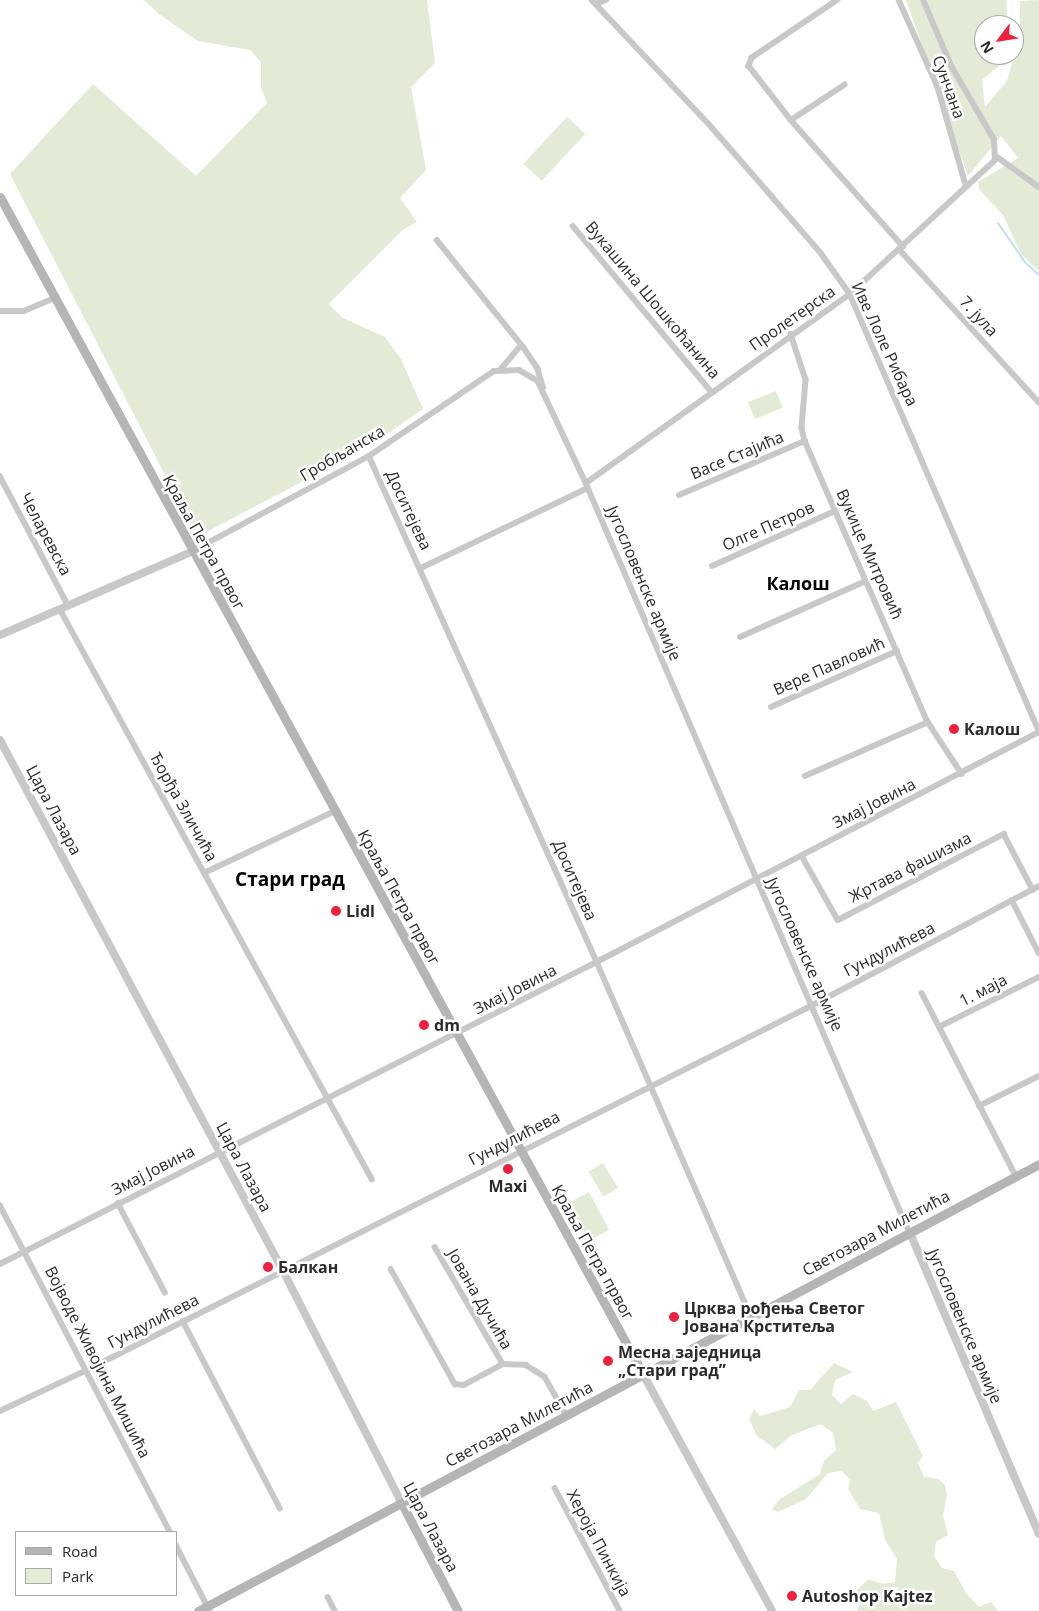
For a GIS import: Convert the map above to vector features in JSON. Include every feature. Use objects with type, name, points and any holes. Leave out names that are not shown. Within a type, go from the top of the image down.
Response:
[{"type":"main road","name":"Краља Петра првог","points":[[0,197],[191,552],[643,1374]]},
{"type":"main road","name":"Светозара Милетића","points":[[198,1611],[209,1608],[643,1374],[1039,1164]]},
{"type":"main road","name":"Цара Лазара","points":[[402,1504],[458,1611]]},
{"type":"street","points":[[594,2],[606,0]]},
{"type":"street","name":"7. јула","points":[[838,0],[749,63],[791,120],[901,248],[1039,402]]},
{"type":"street","name":"Сунчана","points":[[898,0],[938,87],[966,185]]},
{"type":"street","points":[[923,0],[951,66],[994,140],[996,156],[1039,187]]},
{"type":"street","name":"Иве Лоле Рибара","points":[[594,2],[716,131],[821,253],[850,294],[1039,731]]},
{"type":"street","points":[[791,120],[844,84]]},
{"type":"street","name":"Пролетерска","points":[[421,568],[587,485],[791,334],[850,294],[901,248],[996,156]]},
{"type":"street","name":"Вукашина Шошкоћанина","points":[[573,226],[712,392]]},
{"type":"street","name":"Југословенске армије","points":[[437,240],[522,345],[538,369],[543,386],[813,1005],[1039,1534]]},
{"type":"street","points":[[0,311],[24,311],[55,298]]},
{"type":"street","name":"Вукице Митровић","points":[[791,334],[806,380],[802,428],[805,441],[928,722],[962,774]]},
{"type":"street","points":[[501,369],[522,345]]},
{"type":"street","points":[[501,369],[519,370],[533,376],[543,386]]},
{"type":"street","name":"Гробљанска","points":[[191,552],[369,456],[487,376],[501,369]]},
{"type":"street","name":"Васе Стајића","points":[[679,495],[805,441]]},
{"type":"street","name":"Доситејева","points":[[369,456],[597,962],[751,1317]]},
{"type":"street","name":"Челаревска","points":[[0,476],[68,606]]},
{"type":"street","name":"Олге Петров","points":[[712,566],[836,511]]},
{"type":"street","points":[[0,635],[191,552]]},
{"type":"street","points":[[740,637],[866,581]]},
{"type":"street","name":"Ђорђа Зличића","points":[[60,609],[372,1179]]},
{"type":"street","name":"Вере Павловић","points":[[771,707],[897,651]]},
{"type":"street","points":[[805,776],[928,722]]},
{"type":"street","name":"Змај Јовина","points":[[0,1264],[218,1152],[457,1034],[756,877],[802,856],[962,774],[1039,731]]},
{"type":"street","name":"Цара Лазара","points":[[0,740],[283,1271],[402,1504]]},
{"type":"street","points":[[204,873],[335,811]]},
{"type":"street","name":"Жртава фашизма","points":[[802,856],[838,920],[1004,834],[1033,890]]},
{"type":"street","name":"Гундулићева","points":[[0,1411],[87,1370],[520,1150],[813,1005],[1039,886]]},
{"type":"street","points":[[1012,900],[1039,953]]},
{"type":"street","name":"1. маја","points":[[939,1027],[1039,977]]},
{"type":"street","points":[[922,993],[1016,1176]]},
{"type":"street","points":[[979,1106],[1039,1076]]},
{"type":"street","points":[[118,1203],[165,1292]]},
{"type":"street","name":"Војводе Живојина Мишића","points":[[0,1205],[169,1531]]},
{"type":"street","name":"Јована Дучића","points":[[434,1247],[502,1364]]},
{"type":"street","points":[[391,1269],[455,1384],[464,1385],[502,1364],[521,1364],[539,1372],[567,1416]]},
{"type":"street","points":[[183,1321],[280,1508]]},
{"type":"street","name":"Краља Петра првог","points":[[643,1374],[772,1611]]},
{"type":"street","name":"Хероја Пинкија","points":[[554,1488],[620,1611]]},
{"type":"street","points":[[178,1549],[209,1608]]},
{"type":"street","points":[[328,1598],[335,1611]]},
{"type":"green space","points":[[144,0],[427,0],[435,63],[411,87],[426,170],[400,198],[417,222],[404,229],[329,304],[343,318],[385,337],[401,359],[423,409],[370,446],[197,537],[10,174],[93,84],[196,176],[267,103],[261,88],[261,62],[250,50],[198,41],[159,14]]},
{"type":"green space","points":[[906,0],[1006,0],[1007,15],[974,15],[974,65],[999,65],[982,80],[985,107],[1007,81],[1011,65],[1024,65],[1024,15],[1020,15],[1020,1],[1039,0],[1039,271],[1021,254],[1003,215],[979,189],[978,182],[1018,158],[1001,136],[968,176]]},
{"type":"green space","points":[[567,117],[585,134],[542,181],[523,164]]},
{"type":"green space","points":[[776,391],[783,408],[755,419],[748,402]]},
{"type":"green space","points":[[603,1163],[618,1188],[603,1197],[588,1172]]},
{"type":"green space","points":[[589,1192],[609,1230],[589,1241],[569,1203]]},
{"type":"green space","points":[[834,1363],[853,1372],[835,1380],[832,1395],[841,1404],[853,1394],[867,1401],[873,1411],[896,1402],[923,1456],[918,1463],[924,1477],[938,1479],[945,1485],[947,1495],[943,1515],[948,1535],[936,1542],[934,1556],[942,1568],[954,1571],[966,1593],[979,1607],[991,1602],[998,1611],[857,1611],[861,1602],[857,1590],[868,1579],[883,1584],[895,1582],[897,1559],[885,1540],[879,1513],[860,1509],[848,1489],[850,1479],[841,1471],[828,1473],[806,1499],[778,1512],[772,1509],[779,1500],[820,1474],[824,1461],[836,1450],[833,1433],[821,1424],[792,1435],[775,1449],[757,1436],[749,1419],[754,1409],[760,1416],[790,1407],[799,1390],[810,1390]]},
{"type":"waterway","points":[[998,223],[1025,262],[1039,275]]},
{"type":"place","name":"Калош","points":[[954,729]]},
{"type":"place","name":"Lidl","points":[[336,911]]},
{"type":"place","name":"dm","points":[[424,1025]]},
{"type":"place","name":"Maxi","points":[[508,1169]]},
{"type":"place","name":"Балкан","points":[[268,1267]]},
{"type":"place","name":"Црква рођења Светог Јована Крститеља","points":[[674,1317]]},
{"type":"place","name":"Месна заједница „Стари град”","points":[[608,1361]]},
{"type":"place","name":"Autoshop Kajtez","points":[[792,1596]]},
{"type":"district","name":"Калош","points":[[798,583]]},
{"type":"district","name":"Стари град","points":[[290,880]]}]
